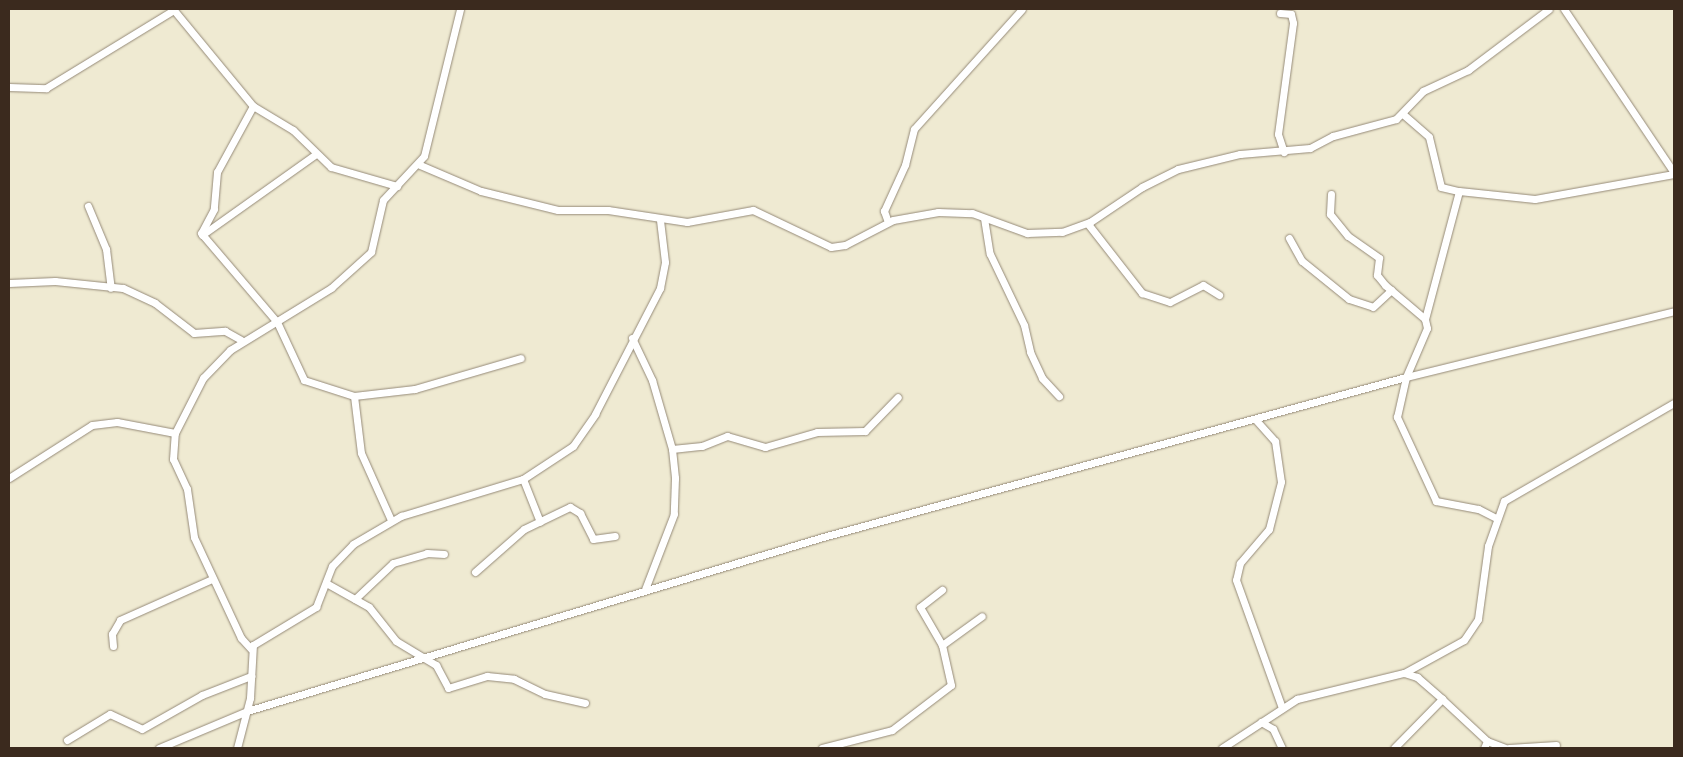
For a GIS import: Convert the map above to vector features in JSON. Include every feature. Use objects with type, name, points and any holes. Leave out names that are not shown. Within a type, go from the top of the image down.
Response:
[{"type":"street","points":[[9,87],[46,88],[174,9],[253,106],[275,116],[316,154],[343,173],[397,186]]},
{"type":"street","points":[[237,748],[247,711],[251,676],[251,649],[241,638],[194,537],[186,489],[173,459],[175,433],[203,378],[241,340],[277,322],[331,288],[371,252],[381,206],[397,186],[420,165],[460,9]]},
{"type":"street","points":[[888,222],[884,211],[905,165],[914,129],[1022,9]]},
{"type":"street","points":[[420,165],[481,191],[542,207],[608,210],[660,220],[707,222],[753,210],[817,243],[836,247],[888,222],[938,212],[984,218],[1027,233],[1062,232],[1088,224],[1168,173],[1240,154],[1284,152],[1310,148],[1333,136],[1404,115],[1423,91],[1475,65],[1549,9]]},
{"type":"street","points":[[1404,115],[1429,137],[1441,187],[1459,191],[1535,199],[1674,173],[1564,9]]},
{"type":"street","points":[[1280,13],[1291,14],[1292,23],[1278,134],[1284,152]]},
{"type":"street","points":[[202,235],[214,208],[217,172],[253,106]]},
{"type":"street","points":[[202,235],[316,154]]},
{"type":"street","points":[[1425,319],[1459,191]]},
{"type":"street","points":[[1331,194],[1330,214],[1348,236],[1379,258],[1377,275],[1391,290],[1425,319],[1428,328],[1406,377],[1397,417],[1433,498],[1496,518]]},
{"type":"street","points":[[88,206],[106,249],[111,288]]},
{"type":"street","points":[[984,218],[990,254],[1024,325],[1030,352],[1042,378],[1059,396]]},
{"type":"street","points":[[251,649],[309,614],[338,557],[391,520],[523,479],[573,446],[595,414],[664,273],[660,220]]},
{"type":"street","points":[[1088,224],[1142,293],[1170,302],[1203,285],[1219,295]]},
{"type":"street","points":[[202,235],[277,322],[304,380],[354,396],[415,389],[521,358]]},
{"type":"street","points":[[1289,238],[1302,261],[1348,299],[1373,307],[1391,290]]},
{"type":"street","points":[[9,283],[55,282],[123,288],[155,303],[194,333],[225,330],[241,340]]},
{"type":"street","points":[[159,748],[247,711],[645,589],[1406,377],[1674,312]]},
{"type":"street","points":[[632,338],[652,380],[672,449],[674,514],[645,589]]},
{"type":"street","points":[[354,396],[361,453],[391,520]]},
{"type":"street","points":[[672,449],[702,446],[727,436],[765,447],[817,432],[865,431],[898,397]]},
{"type":"street","points":[[1222,748],[1282,708],[1322,692],[1404,673],[1472,632],[1496,518],[1504,502],[1518,490],[1674,403]]},
{"type":"street","points":[[1255,419],[1275,441],[1281,482],[1269,529],[1240,563],[1236,580],[1282,708]]},
{"type":"street","points":[[9,478],[92,424],[117,422],[175,433]]},
{"type":"street","points":[[523,479],[540,522]]},
{"type":"street","points":[[475,572],[524,529],[574,507],[593,539],[615,536]]},
{"type":"street","points":[[356,599],[393,563],[427,553],[444,554]]},
{"type":"street","points":[[113,646],[112,634],[120,620],[212,579]]},
{"type":"street","points":[[326,583],[356,599],[377,615],[396,640],[436,665],[448,688],[487,676],[514,679],[545,694],[585,703]]},
{"type":"street","points":[[822,748],[892,730],[951,684],[942,645],[920,607],[942,590]]},
{"type":"street","points":[[942,645],[982,616]]},
{"type":"street","points":[[1404,673],[1418,676],[1486,745],[1504,748]]},
{"type":"street","points":[[67,740],[110,714],[142,729],[202,694],[251,676]]},
{"type":"street","points":[[1394,748],[1442,699]]},
{"type":"street","points":[[1261,722],[1273,729],[1282,748]]},
{"type":"street","points":[[1509,748],[1556,745]]}]
